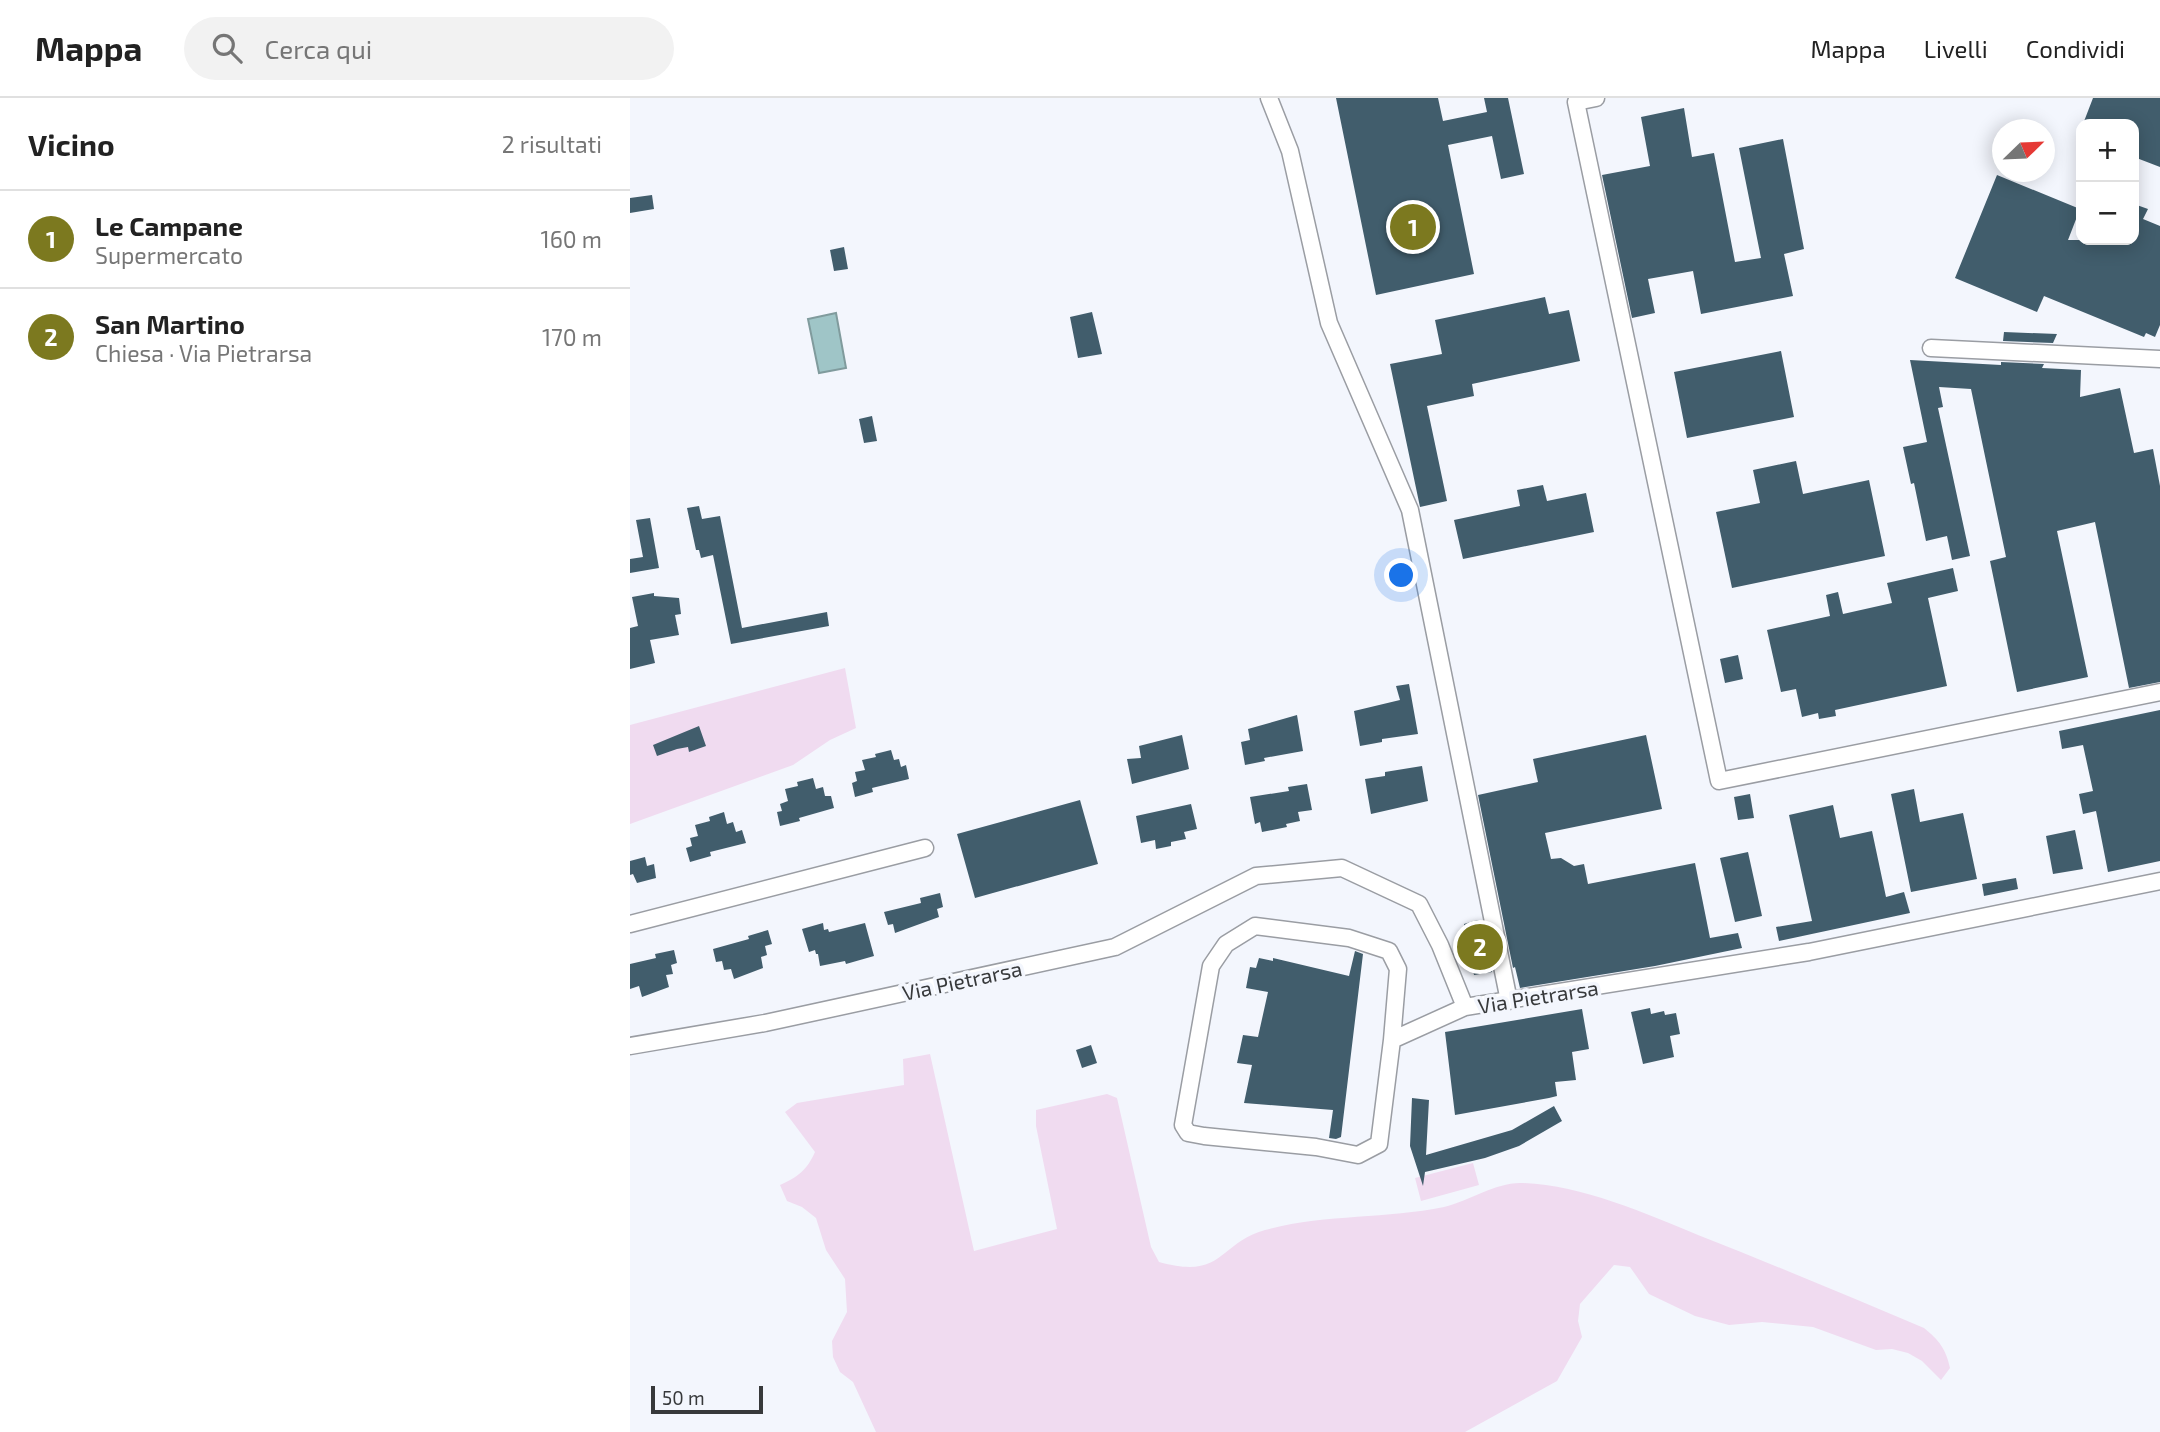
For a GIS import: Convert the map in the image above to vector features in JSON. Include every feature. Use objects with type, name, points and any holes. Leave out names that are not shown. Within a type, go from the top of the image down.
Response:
[{"type":"street","points":[[1269,98],[1290,151],[1329,324],[1410,510],[1509,1002]]},
{"type":"street","points":[[1596,98],[1576,102],[1718,781],[2160,692]]},
{"type":"street","points":[[1931,348],[2160,359]]},
{"type":"street","points":[[630,924],[925,848]]},
{"type":"street","name":"Via Pietrarsa","points":[[630,1046],[765,1023],[1115,947],[1256,876],[1342,868],[1419,904],[1440,945],[1465,1007],[1809,952],[2160,881]]},
{"type":"street","points":[[1255,926],[1349,938],[1389,951],[1398,969],[1392,1040],[1379,1144],[1358,1155],[1316,1147],[1204,1136],[1188,1133],[1183,1125],[1211,966],[1226,944],[1255,926]]},
{"type":"street","points":[[1392,1040],[1465,1007]]},
{"type":"shaded area","points":[[845,668],[856,728],[830,740],[793,765],[630,824],[630,725]]},
{"type":"shaded area","points":[[930,1054],[974,1251],[1057,1229],[1036,1126],[1036,1110],[1107,1094],[1117,1098],[1151,1247],[1159,1262],[1196,1267],[1218,1258],[1237,1243],[1265,1230],[1309,1221],[1444,1207],[1511,1184],[1565,1188],[1634,1209],[1924,1328],[1941,1345],[1950,1368],[1941,1380],[1922,1361],[1908,1353],[1892,1349],[1876,1350],[1813,1327],[1762,1322],[1729,1325],[1695,1316],[1649,1294],[1630,1267],[1614,1265],[1580,1304],[1578,1321],[1582,1337],[1557,1381],[1465,1432],[876,1432],[853,1382],[840,1372],[833,1357],[832,1341],[847,1312],[845,1279],[826,1250],[816,1218],[802,1207],[787,1201],[780,1185],[801,1172],[815,1152],[785,1112],[797,1103],[904,1085],[903,1059]]},
{"type":"shaded area","points":[[1473,1163],[1479,1185],[1421,1201],[1415,1178]]},
{"type":"water","points":[[836,313],[846,368],[819,373],[808,319]]},
{"type":"building","points":[[1336,98],[1438,98],[1443,121],[1487,112],[1484,98],[1508,98],[1524,174],[1501,179],[1492,136],[1448,145],[1474,274],[1376,295]]},
{"type":"building","points":[[2093,98],[2160,98],[2160,167],[2139,159],[2139,119],[2085,119]]},
{"type":"building","points":[[1684,108],[1692,157],[1714,153],[1735,262],[1761,258],[1739,148],[1783,139],[1804,249],[1784,254],[1793,296],[1701,314],[1693,271],[1648,279],[1655,313],[1632,318],[1602,175],[1650,166],[1641,117]]},
{"type":"building","points":[[1994,182],[2014,182],[2076,207],[2076,219],[2068,240],[2076,240],[2076,245],[2139,245],[2139,206],[2148,209],[2143,219],[2160,226],[2160,325],[2155,337],[2146,333],[2144,337],[2044,296],[2037,312],[1955,278]]},
{"type":"building","points":[[652,195],[654,209],[630,213],[630,198]]},
{"type":"building","points":[[844,247],[848,269],[834,271],[830,250]]},
{"type":"building","points":[[1545,297],[1549,314],[1569,310],[1580,361],[1472,384],[1474,396],[1427,406],[1447,501],[1420,507],[1390,364],[1442,354],[1435,320]]},
{"type":"building","points":[[1092,312],[1102,354],[1078,358],[1070,317]]},
{"type":"building","points":[[2004,332],[2057,334],[2053,343],[2003,341]]},
{"type":"building","points":[[1781,351],[1794,417],[1687,438],[1674,372]]},
{"type":"building","points":[[1910,360],[2001,365],[2001,362],[2044,364],[2042,368],[2081,370],[2080,397],[2120,388],[2134,453],[2153,449],[2160,486],[2160,682],[2129,688],[2095,522],[2057,531],[2088,677],[2017,692],[1990,561],[2006,557],[1971,389],[1939,387],[1943,407],[1938,408],[1970,556],[1952,560],[1947,536],[1926,541],[1914,483],[1911,484],[1903,447],[1927,442]]},
{"type":"building","points":[[872,416],[877,441],[864,443],[859,419]]},
{"type":"building","points":[[1796,461],[1803,494],[1869,480],[1885,556],[1732,588],[1716,512],[1760,503],[1753,470]]},
{"type":"building","points":[[1543,485],[1547,501],[1586,493],[1594,532],[1463,559],[1454,520],[1520,506],[1517,490]]},
{"type":"building","points":[[699,506],[702,519],[720,516],[742,628],[827,612],[829,626],[731,644],[713,555],[701,558],[699,550],[696,550],[687,508]]},
{"type":"building","points":[[650,518],[659,568],[630,573],[630,559],[643,557],[636,520]]},
{"type":"building","points":[[1953,568],[1958,591],[1928,598],[1947,686],[1835,710],[1836,716],[1819,719],[1818,713],[1802,717],[1796,689],[1781,692],[1767,630],[1830,616],[1826,595],[1838,592],[1843,614],[1892,603],[1887,583]]},
{"type":"building","points":[[654,593],[654,596],[679,598],[681,614],[675,615],[679,635],[650,640],[655,663],[630,669],[630,628],[638,626],[632,597]]},
{"type":"building","points":[[1738,655],[1743,679],[1725,683],[1720,659]]},
{"type":"building","points":[[1409,684],[1418,734],[1382,739],[1382,742],[1360,746],[1354,711],[1400,700],[1396,686]]},
{"type":"building","points":[[2160,710],[2160,861],[2108,872],[2096,811],[2083,814],[2079,794],[2093,791],[2083,745],[2062,749],[2059,731]]},
{"type":"building","points":[[1297,715],[1303,751],[1264,758],[1265,761],[1245,765],[1241,742],[1250,740],[1248,729]]},
{"type":"building","points":[[699,726],[706,746],[689,752],[688,747],[677,749],[657,756],[653,745]]},
{"type":"building","points":[[1182,735],[1189,769],[1132,784],[1127,759],[1141,758],[1139,746]]},
{"type":"building","points":[[1646,735],[1662,809],[1545,833],[1551,859],[1561,858],[1574,866],[1584,864],[1588,884],[1695,863],[1710,938],[1738,933],[1742,948],[1655,966],[1520,988],[1515,967],[1513,968],[1478,795],[1538,782],[1533,759]]},
{"type":"building","points":[[891,750],[894,760],[899,759],[901,767],[906,765],[909,779],[872,788],[873,792],[855,797],[852,783],[857,781],[855,772],[865,770],[862,760]]},
{"type":"building","points":[[1422,766],[1428,801],[1371,814],[1365,779],[1385,776],[1385,772]]},
{"type":"building","points":[[813,778],[816,789],[823,787],[825,796],[831,796],[834,808],[780,826],[777,812],[782,811],[780,804],[788,801],[785,789],[798,786],[797,782]]},
{"type":"building","points":[[1307,784],[1312,810],[1298,812],[1300,821],[1286,824],[1287,827],[1262,832],[1260,822],[1255,824],[1250,797],[1289,791],[1288,787]]},
{"type":"building","points":[[1914,789],[1920,822],[1963,813],[1977,879],[1911,892],[1891,794]]},
{"type":"building","points":[[1750,794],[1754,818],[1738,820],[1734,797]]},
{"type":"building","points":[[1080,800],[1098,864],[975,898],[957,834]]},
{"type":"building","points":[[1191,804],[1197,829],[1184,832],[1186,839],[1156,849],[1155,840],[1141,843],[1136,816]]},
{"type":"building","points":[[1833,805],[1840,838],[1872,831],[1886,897],[1904,892],[1910,913],[1779,941],[1776,927],[1812,921],[1789,815]]},
{"type":"building","points":[[724,812],[727,824],[733,822],[736,832],[742,830],[746,843],[710,852],[711,856],[690,862],[686,848],[692,846],[690,838],[698,836],[695,825],[710,821],[709,817]]},
{"type":"building","points":[[2075,830],[2083,869],[2053,874],[2046,836]]},
{"type":"building","points":[[1748,852],[1762,916],[1735,922],[1720,858]]},
{"type":"building","points":[[645,857],[647,866],[654,864],[656,878],[637,883],[633,874],[630,875],[630,861]]},
{"type":"building","points":[[2016,878],[2018,889],[1984,896],[1982,884]]},
{"type":"building","points":[[940,893],[943,907],[937,909],[939,917],[895,933],[893,924],[888,925],[884,912],[921,903],[920,898]]},
{"type":"building","points":[[1482,921],[1492,972],[1474,975],[1464,924]]},
{"type":"building","points":[[823,923],[824,930],[828,929],[829,932],[865,923],[874,956],[846,964],[845,961],[820,966],[815,950],[809,952],[802,929]]},
{"type":"building","points":[[768,930],[772,944],[765,946],[767,955],[761,957],[763,968],[734,979],[731,969],[724,970],[722,961],[716,962],[713,949],[749,939],[748,936]]},
{"type":"building","points":[[674,950],[677,963],[671,965],[673,974],[666,975],[669,987],[642,997],[639,986],[630,989],[630,964],[656,958],[655,954]]},
{"type":"building","points":[[1355,951],[1363,954],[1341,1137],[1336,1139],[1329,1138],[1333,1110],[1244,1103],[1252,1065],[1237,1063],[1243,1035],[1258,1037],[1268,992],[1246,988],[1250,967],[1256,968],[1259,958],[1273,961],[1273,958],[1349,976]]},
{"type":"building","points":[[1650,1008],[1651,1014],[1664,1011],[1665,1015],[1676,1013],[1680,1034],[1670,1036],[1674,1057],[1643,1064],[1631,1012]]},
{"type":"building","points":[[1582,1009],[1589,1049],[1572,1052],[1576,1080],[1555,1082],[1557,1096],[1455,1115],[1445,1032]]},
{"type":"building","points":[[1091,1045],[1097,1063],[1082,1068],[1076,1050]]},
{"type":"building","points":[[1412,1098],[1429,1100],[1426,1155],[1512,1130],[1554,1106],[1562,1121],[1519,1146],[1485,1158],[1425,1172],[1423,1186],[1410,1146]]},
{"type":"place","name":"Le Campane","points":[[1413,227]]},
{"type":"place","name":"San Martino","points":[[1480,947]]}]
